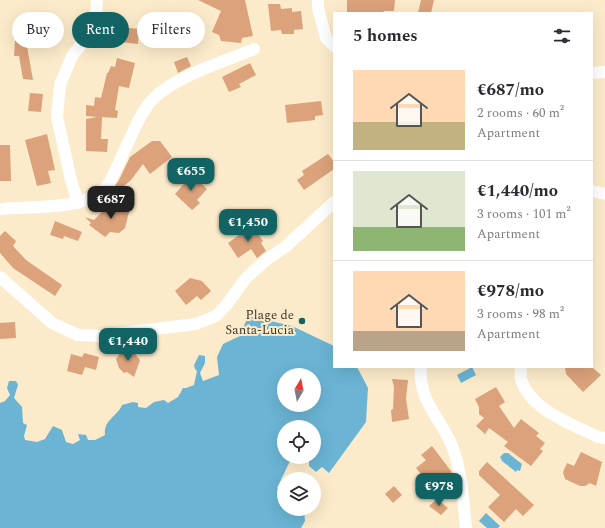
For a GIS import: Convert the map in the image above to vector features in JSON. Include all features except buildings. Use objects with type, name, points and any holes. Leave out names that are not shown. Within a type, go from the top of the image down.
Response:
[{"type":"street","points":[[78,203],[56,118],[60,85],[72,56],[93,30],[97,0]]},
{"type":"street","points":[[318,0],[318,8],[326,38],[333,45]]},
{"type":"street","points":[[0,209],[61,206],[78,203],[94,197],[106,187],[141,116],[154,98],[184,78],[254,49]]},
{"type":"street","points":[[593,73],[605,72]]},
{"type":"street","points":[[593,192],[605,194]]},
{"type":"street","points":[[0,277],[52,323],[78,335],[98,336],[196,324],[216,316],[246,278],[266,260],[285,247],[333,203]]},
{"type":"street","points":[[421,368],[420,380],[423,395],[452,445],[457,461],[466,528]]},
{"type":"street","points":[[521,368],[520,379],[529,395],[552,415],[598,437],[605,438]]},
{"type":"water","points":[[248,316],[292,326],[333,346],[333,368],[358,368],[368,388],[366,422],[329,473],[322,467],[316,472],[309,466],[309,464],[321,464],[321,420],[277,420],[277,464],[289,464],[285,472],[277,472],[277,516],[305,516],[305,521],[301,528],[0,528],[0,403],[5,401],[10,395],[7,388],[9,381],[16,381],[18,385],[14,398],[22,407],[23,423],[27,425],[24,436],[25,440],[37,442],[45,439],[53,426],[62,430],[66,442],[73,444],[80,440],[78,434],[86,435],[88,440],[95,440],[105,435],[108,422],[122,405],[133,402],[138,403],[138,407],[146,408],[154,402],[164,400],[168,403],[178,397],[183,388],[194,385],[197,371],[194,365],[199,355],[205,356],[205,363],[200,373],[203,381],[219,375],[217,357],[223,344],[240,336]]},
{"type":"water","points":[[472,368],[476,375],[461,383],[457,375]]},
{"type":"water","points":[[504,453],[508,453],[522,464],[520,471],[517,470],[516,472],[502,461],[500,457]]},
{"type":"water","points":[[486,513],[500,526],[498,528],[487,528],[479,521]]},
{"type":"place","name":"Plage de Santa-Lucia","points":[[302,321]]}]
